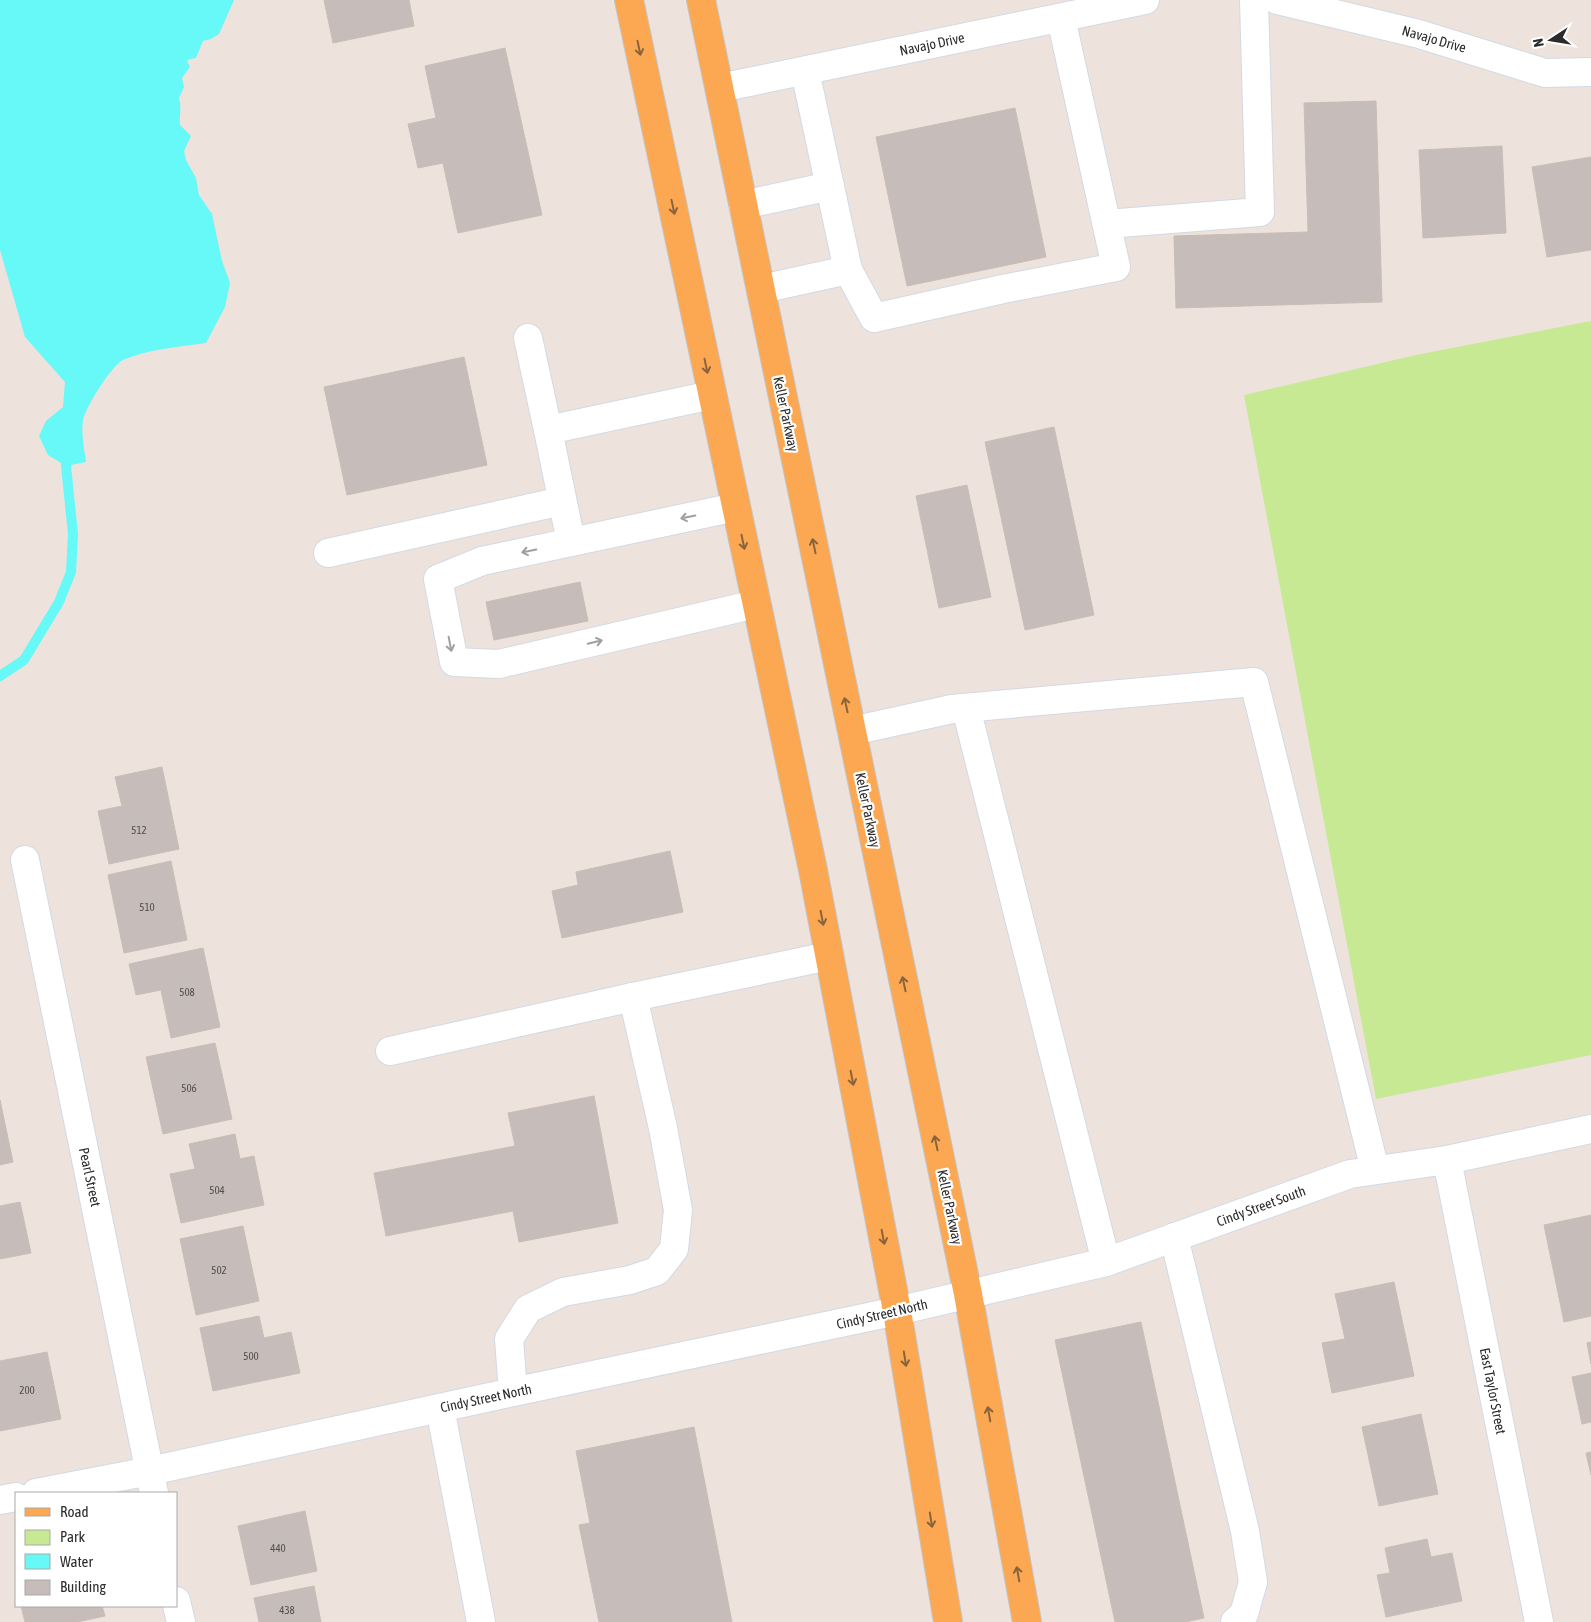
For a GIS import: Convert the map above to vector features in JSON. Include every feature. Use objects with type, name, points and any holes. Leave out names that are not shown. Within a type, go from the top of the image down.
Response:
[{"type":"main road","points":[[629,0],[813,870],[897,1311],[948,1622]]},
{"type":"main road","name":"Keller Parkway","points":[[701,0],[968,1294],[1027,1622]]},
{"type":"street","name":"Navajo Drive","points":[[720,88],[1145,0]]},
{"type":"street","points":[[1107,224],[1260,212],[1254,0]]},
{"type":"street","name":"Navajo Drive","points":[[1277,0],[1419,34],[1545,73],[1591,72]]},
{"type":"street","points":[[805,71],[848,270],[874,318],[1003,289],[1116,267],[1060,18]]},
{"type":"street","points":[[743,205],[830,186]]},
{"type":"street","points":[[761,289],[848,270]]},
{"type":"street","points":[[528,338],[571,542]]},
{"type":"street","points":[[548,430],[712,395]]},
{"type":"street","points":[[328,553],[562,500]]},
{"type":"street","points":[[736,508],[482,561],[438,579],[454,662],[499,664],[756,604]]},
{"type":"street","points":[[852,731],[952,709],[1254,682],[1375,1170]]},
{"type":"street","points":[[966,708],[1106,1262]]},
{"type":"street","name":"Pearl Street","points":[[25,860],[152,1482]]},
{"type":"street","points":[[390,1052],[633,997],[829,956]]},
{"type":"street","points":[[513,1392],[509,1339],[528,1309],[563,1292],[630,1280],[657,1271],[674,1249],[678,1210],[663,1128],[633,997]]},
{"type":"street","name":"Cindy Street South","points":[[936,1301],[1106,1262],[1350,1174],[1447,1160],[1591,1129]]},
{"type":"street","name":"East Taylor Street","points":[[1447,1160],[1539,1622]]},
{"type":"street","points":[[1174,1237],[1245,1531],[1253,1582],[1244,1614],[1235,1622]]},
{"type":"street","name":"Cindy Street North","points":[[47,1492],[152,1482],[440,1408],[897,1311],[936,1301]]},
{"type":"street","points":[[440,1408],[481,1622]]},
{"type":"street","points":[[0,1500],[15,1497]]},
{"type":"street","points":[[177,1607],[181,1622]]},
{"type":"green space","points":[[1591,321],[1591,1055],[1376,1099],[1244,395],[1416,355]]},
{"type":"water","points":[[0,0],[234,0],[219,34],[203,41],[196,58],[187,61],[190,67],[182,78],[184,87],[179,98],[180,125],[191,136],[184,151],[186,160],[196,178],[199,195],[212,214],[222,261],[230,283],[225,307],[206,343],[174,347],[133,356],[123,360],[112,370],[100,387],[83,420],[82,430],[86,462],[66,466],[48,455],[39,436],[46,421],[63,407],[65,382],[25,337],[0,250]]},
{"type":"building","points":[[324,0],[409,0],[414,26],[333,43]]},
{"type":"building","points":[[505,48],[542,215],[458,233],[443,163],[418,168],[408,124],[436,118],[425,66]]},
{"type":"building","points":[[1376,101],[1382,302],[1176,308],[1174,236],[1308,232],[1304,103]]},
{"type":"building","points":[[1015,108],[1046,257],[907,286],[876,137]]},
{"type":"building","points":[[1502,146],[1506,233],[1423,238],[1419,150]]},
{"type":"building","points":[[1591,157],[1591,250],[1547,257],[1532,167]]},
{"type":"building","points":[[464,357],[487,465],[347,495],[324,387]]},
{"type":"building","points":[[1054,427],[1094,615],[1025,630],[985,442]]},
{"type":"building","points":[[967,485],[991,597],[939,608],[916,496]]},
{"type":"building","points":[[580,582],[588,621],[494,640],[486,602]]},
{"type":"building","points":[[162,767],[179,849],[109,864],[98,811],[122,806],[115,777]]},
{"type":"building","points":[[670,851],[683,912],[562,938],[552,891],[578,885],[576,872]]},
{"type":"building","points":[[171,861],[187,940],[124,953],[108,875]]},
{"type":"building","points":[[203,948],[220,1027],[171,1038],[161,990],[136,995],[129,964]]},
{"type":"building","points":[[215,1043],[232,1119],[163,1134],[146,1057]]},
{"type":"building","points":[[594,1096],[618,1223],[519,1242],[513,1211],[386,1236],[374,1173],[515,1146],[508,1113]]},
{"type":"building","points":[[0,1100],[13,1162],[0,1165]]},
{"type":"building","points":[[235,1134],[240,1159],[254,1156],[264,1205],[181,1223],[170,1174],[195,1169],[189,1144]]},
{"type":"building","points":[[20,1202],[31,1253],[0,1259],[0,1206]]},
{"type":"building","points":[[1591,1215],[1591,1316],[1564,1322],[1544,1225]]},
{"type":"building","points":[[243,1226],[259,1301],[196,1315],[180,1239]]},
{"type":"building","points":[[1394,1282],[1414,1376],[1332,1393],[1322,1343],[1345,1339],[1335,1294]]},
{"type":"building","points":[[259,1316],[264,1338],[291,1332],[300,1373],[213,1391],[200,1328]]},
{"type":"building","points":[[1141,1322],[1204,1618],[1185,1622],[1115,1622],[1055,1340]]},
{"type":"building","points":[[1591,1342],[1591,1364],[1587,1343]]},
{"type":"building","points":[[47,1352],[61,1419],[0,1431],[0,1361]]},
{"type":"building","points":[[1591,1373],[1591,1422],[1582,1424],[1572,1377]]},
{"type":"building","points":[[1421,1414],[1438,1494],[1379,1506],[1362,1427]]},
{"type":"building","points":[[694,1427],[732,1622],[599,1622],[579,1525],[590,1523],[576,1451]]},
{"type":"building","points":[[1591,1452],[1591,1475],[1586,1453]]},
{"type":"building","points":[[305,1511],[317,1571],[251,1585],[238,1526]]},
{"type":"building","points":[[1427,1539],[1431,1557],[1452,1553],[1462,1601],[1386,1617],[1377,1575],[1390,1573],[1385,1548]]},
{"type":"building","points":[[314,1586],[321,1622],[259,1622],[254,1598]]},
{"type":"building","points":[[21,1607],[102,1607],[105,1616],[77,1622],[25,1622]]},
{"type":"waterway","points":[[0,676],[24,660],[59,602],[71,572],[73,534],[66,466],[67,452]]}]
